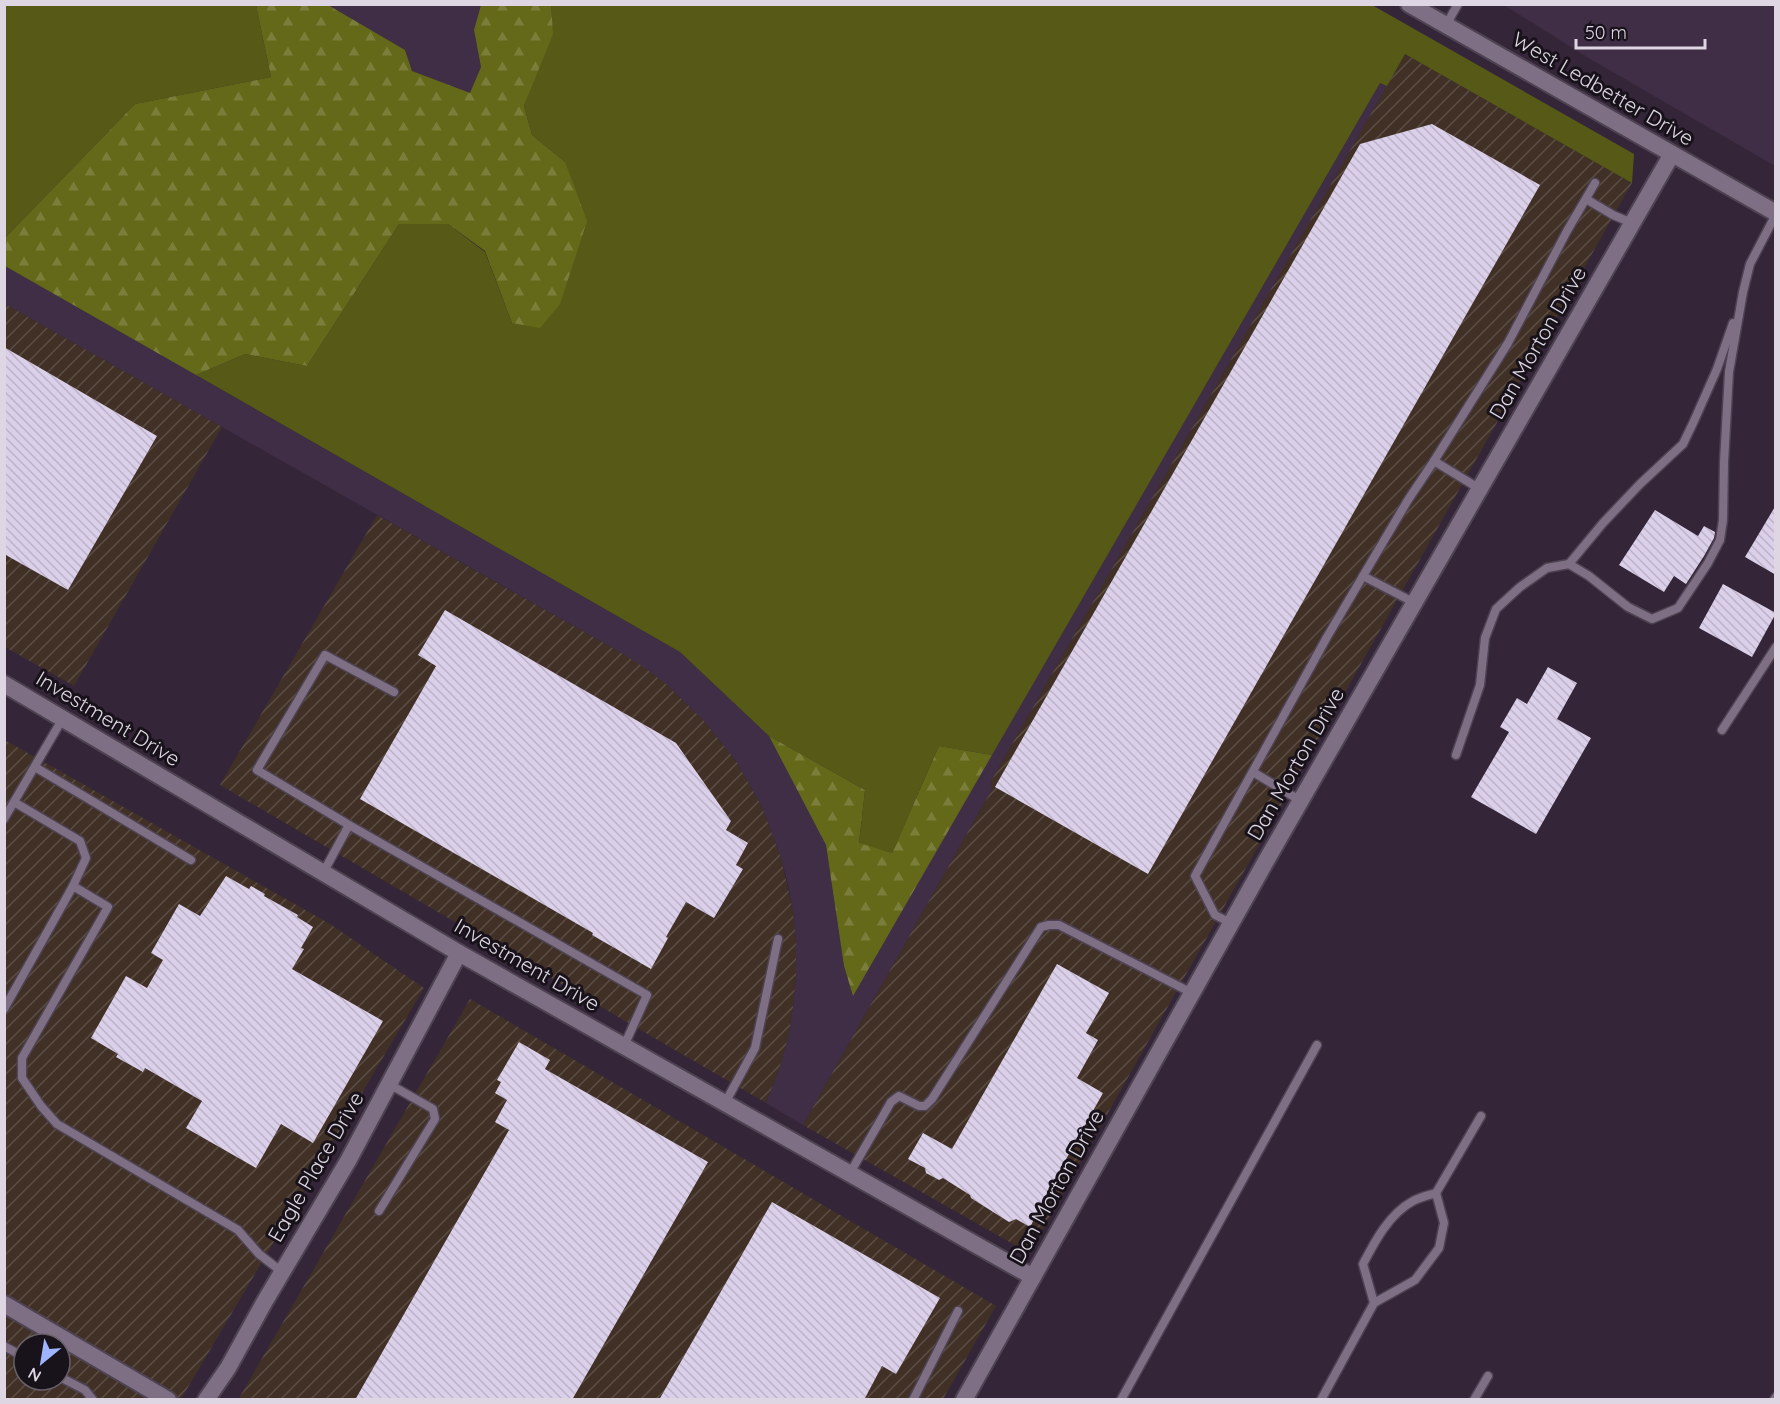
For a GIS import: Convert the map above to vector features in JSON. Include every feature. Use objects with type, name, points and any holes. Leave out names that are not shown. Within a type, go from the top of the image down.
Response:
[{"type":"street","name":"West Ledbetter Drive","points":[[1409,4],[1776,214]]},
{"type":"street","name":"Dan Morton Drive","points":[[964,1400],[1231,923],[1671,154]]},
{"type":"street","name":"Investment Drive","points":[[4,684],[459,953],[1033,1276]]},
{"type":"street","name":"Eagle Place Drive","points":[[206,1400],[228,1368],[348,1161],[459,953]]},
{"type":"street","points":[[4,1304],[168,1400]]},
{"type":"lane","points":[[1446,26],[1458,4]]},
{"type":"lane","points":[[1231,923],[1215,915],[1195,876],[1327,637],[1408,500],[1508,343],[1595,183]]},
{"type":"lane","points":[[1586,199],[1632,223]]},
{"type":"lane","points":[[1569,564],[1589,576],[1628,607],[1652,619],[1678,608],[1708,563],[1720,540],[1723,520],[1729,372],[1742,299],[1750,264],[1776,214]]},
{"type":"lane","points":[[1456,755],[1480,685],[1485,638],[1496,609],[1546,568],[1569,564],[1640,484],[1683,444],[1717,369],[1742,299]]},
{"type":"lane","points":[[1434,461],[1480,489]]},
{"type":"lane","points":[[1363,576],[1415,603]]},
{"type":"lane","points":[[1722,730],[1776,647]]},
{"type":"lane","points":[[393,692],[325,655],[257,770],[647,995],[624,1046]]},
{"type":"lane","points":[[4,819],[63,718]]},
{"type":"lane","points":[[35,767],[191,860]]},
{"type":"lane","points":[[1253,772],[1301,801]]},
{"type":"lane","points":[[4,1009],[86,858],[80,842],[14,802]]},
{"type":"lane","points":[[323,873],[349,825]]},
{"type":"lane","points":[[72,886],[108,907],[22,1058],[22,1078],[41,1106],[57,1124],[238,1230],[259,1254],[282,1272]]},
{"type":"lane","points":[[850,1173],[891,1102],[899,1096],[919,1106],[925,1106],[932,1099],[1041,927],[1059,925],[1192,993]]},
{"type":"lane","points":[[725,1103],[755,1048],[778,939]]},
{"type":"lane","points":[[1121,1400],[1317,1045]]},
{"type":"lane","points":[[379,1211],[435,1119],[433,1109],[389,1084]]},
{"type":"lane","points":[[1374,1303],[1363,1264],[1376,1239],[1394,1217],[1413,1200],[1436,1193],[1481,1116]]},
{"type":"lane","points":[[1321,1400],[1374,1303],[1415,1280],[1439,1248],[1444,1223],[1436,1193]]},
{"type":"lane","points":[[913,1400],[958,1311]]},
{"type":"lane","points":[[1474,1400],[1488,1376]]},
{"type":"lane","points":[[72,1383],[85,1390],[93,1400]]},
{"type":"shaded area","points":[[5,5],[256,5],[271,77],[135,104],[5,238]]},
{"type":"shaded area","points":[[328,5],[481,5],[474,30],[481,67],[470,94],[412,71],[405,50]]},
{"type":"shaded area","points":[[551,5],[1372,5],[1634,154],[1632,183],[1405,54],[1387,86],[1380,83],[992,755],[939,746],[892,853],[859,844],[865,790],[769,736],[680,652],[196,375],[245,354],[307,366],[399,224],[448,224],[485,252],[512,323],[565,162],[532,135],[524,106],[552,34]]},
{"type":"shaded area","points":[[1504,5],[1775,5],[1775,166],[1592,60]]},
{"type":"shaded area","points":[[1405,54],[1632,183],[1029,1253],[803,1125],[992,789],[991,781]]},
{"type":"shaded area","points":[[1380,83],[1387,86],[991,781],[992,789],[803,1125],[766,1103],[788,1038],[793,1007],[796,943],[788,884],[762,807],[736,761],[703,720],[666,684],[623,654],[5,304],[5,266],[680,652],[769,736],[826,845],[844,966],[853,995]]},
{"type":"shaded area","points":[[5,304],[222,427],[74,686],[5,647]]},
{"type":"shaded area","points":[[377,515],[645,668],[666,684],[703,720],[736,761],[762,807],[781,858],[793,911],[796,943],[796,975],[788,1038],[766,1103],[220,785]]},
{"type":"shaded area","points":[[5,740],[330,924],[424,988],[181,1399],[5,1400]]},
{"type":"shaded area","points":[[470,999],[996,1306],[943,1399],[238,1400]]},
{"type":"green space","points":[[256,5],[328,5],[405,50],[412,71],[470,93],[481,67],[474,30],[481,5],[551,5],[553,34],[524,106],[532,135],[565,162],[587,221],[560,304],[540,328],[512,323],[485,251],[448,224],[399,224],[307,366],[245,354],[196,375],[5,266],[5,238],[135,104],[271,77]]},
{"type":"green space","points":[[769,736],[865,790],[859,843],[892,853],[939,746],[992,755],[853,996],[844,966],[826,845]]},
{"type":"building","points":[[1432,124],[1540,185],[1148,874],[995,787],[1360,144]]},
{"type":"building","points":[[4,347],[157,436],[68,590],[4,554]]},
{"type":"building","points":[[1776,505],[1776,575],[1745,557]]},
{"type":"building","points":[[1655,510],[1698,536],[1704,526],[1715,532],[1704,556],[1686,584],[1674,576],[1664,592],[1619,565]]},
{"type":"building","points":[[1723,584],[1776,613],[1752,657],[1699,628]]},
{"type":"building","points":[[445,610],[676,743],[731,821],[726,830],[748,843],[736,865],[743,869],[714,918],[686,902],[651,969],[592,935],[593,933],[360,799],[436,666],[418,655]]},
{"type":"building","points":[[1548,667],[1577,683],[1557,719],[1591,738],[1536,834],[1471,797],[1509,732],[1500,727],[1517,698],[1527,704]]},
{"type":"building","points":[[226,876],[249,889],[251,886],[265,894],[264,896],[298,915],[297,917],[313,927],[292,969],[383,1021],[313,1143],[281,1124],[256,1168],[186,1128],[202,1101],[145,1068],[143,1072],[116,1057],[118,1054],[91,1038],[126,976],[147,988],[163,960],[151,953],[179,904],[200,916]]},
{"type":"building","points":[[1057,964],[1109,993],[1086,1033],[1098,1040],[1077,1078],[1103,1093],[1030,1227],[1016,1219],[1009,1222],[943,1178],[939,1180],[926,1173],[925,1168],[908,1159],[923,1133],[952,1149]]},
{"type":"building","points":[[519,1042],[550,1060],[545,1069],[708,1162],[572,1400],[355,1400],[509,1130],[495,1122],[507,1100],[495,1093],[501,1082],[497,1080]]},
{"type":"building","points":[[772,1202],[940,1298],[896,1374],[882,1366],[864,1400],[659,1400]]}]
